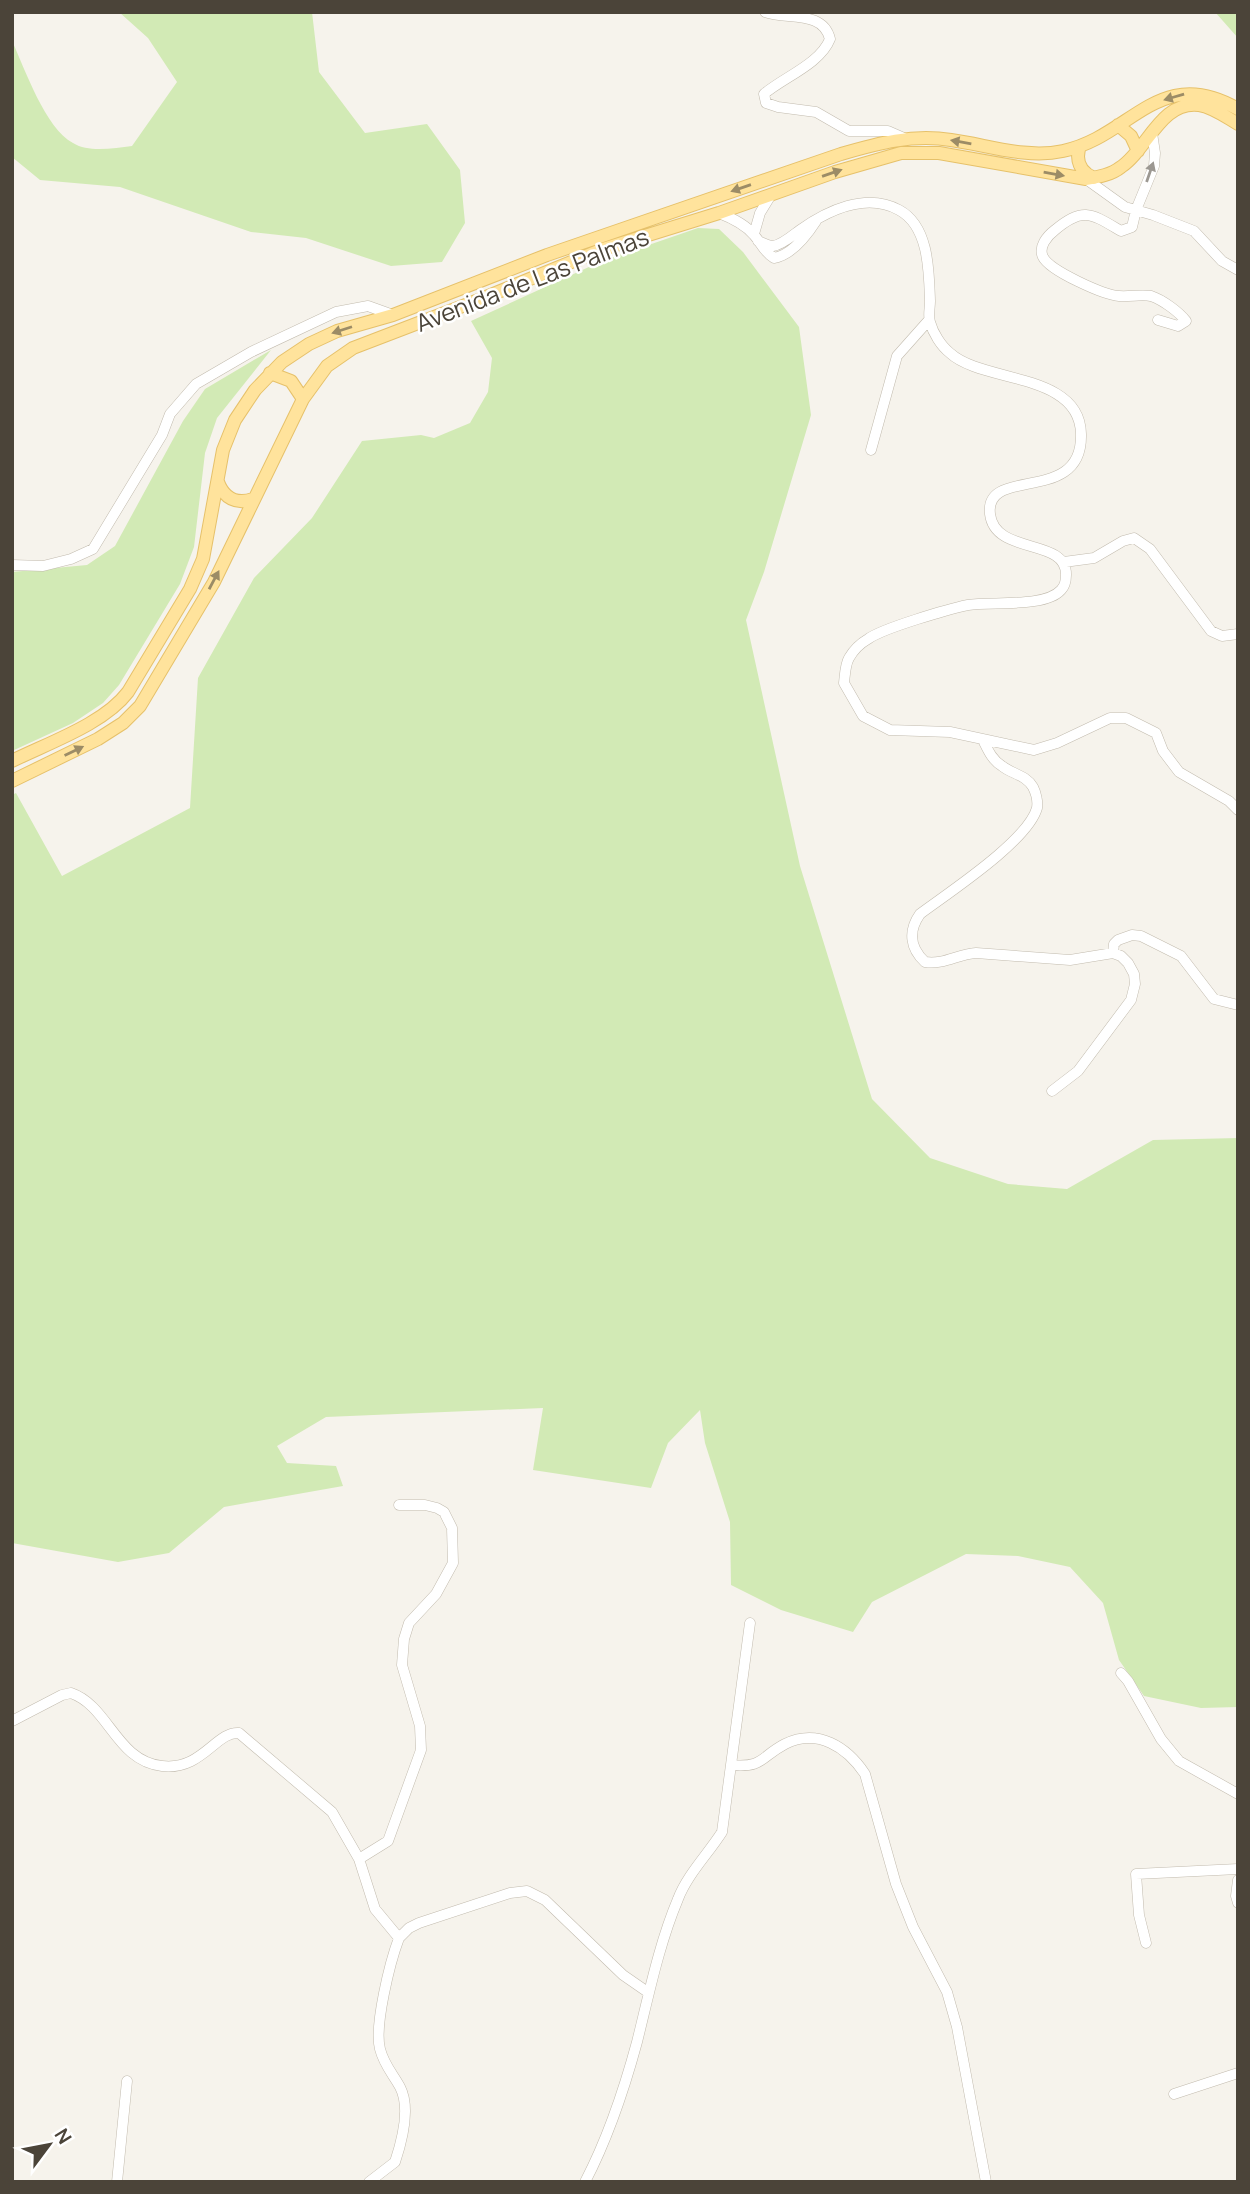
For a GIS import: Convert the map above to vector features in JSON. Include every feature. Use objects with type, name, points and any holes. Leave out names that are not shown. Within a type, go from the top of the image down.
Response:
[{"type":"main road","name":"Avenida de Las Palmas","points":[[12,761],[103,715],[128,692],[197,574],[203,559],[223,450],[236,420],[255,390],[270,373],[295,353],[321,338],[393,315],[559,251],[841,154],[904,138],[951,140],[1011,151],[1061,152],[1080,146],[1168,97],[1187,93],[1207,95],[1238,109]]},
{"type":"main road","points":[[1080,146],[1079,165],[1090,178],[1122,167],[1138,152],[1168,114],[1192,105],[1206,107],[1238,124]]},
{"type":"main road","points":[[1118,125],[1131,136],[1138,152]]},
{"type":"main road","name":"Avenida de Las Palmas","points":[[12,781],[98,739],[123,723],[140,706],[214,582],[303,399],[333,360],[369,340],[481,299],[603,249],[901,153],[922,152],[1090,178]]},
{"type":"main road","points":[[270,373],[291,381],[303,399]]},
{"type":"main road","points":[[218,481],[224,495],[231,500],[238,502],[253,499]]},
{"type":"street","points":[[765,12],[822,23],[828,30],[830,39],[813,60],[764,94],[766,103],[816,112],[849,131],[888,131],[904,138]]},
{"type":"street","points":[[1152,133],[1154,166],[1130,229],[1124,231],[1085,213],[1074,216],[1049,234],[1042,245],[1042,255],[1046,262],[1088,286],[1118,296],[1154,297],[1186,321],[1178,326],[1158,320]]},
{"type":"street","points":[[1090,178],[1125,207],[1194,231],[1222,261],[1238,270]]},
{"type":"street","points":[[756,238],[760,214],[771,195]]},
{"type":"street","points":[[719,213],[743,225],[770,256],[779,258],[808,234],[818,217],[844,207],[873,204],[898,209],[907,216],[920,234],[924,246],[929,320],[949,353],[961,362],[1033,382],[1058,394],[1073,410],[1082,431],[1075,461],[1051,480],[1000,491],[993,500],[990,514],[996,527],[1006,537],[1056,555],[1064,562],[1065,582],[1058,593],[1047,598],[968,605],[869,637],[849,658],[844,683],[863,716],[890,730],[950,732],[1034,750],[1057,743],[1110,718],[1126,718],[1156,733],[1163,751],[1179,772],[1229,801],[1238,810]]},
{"type":"street","points":[[12,565],[43,566],[71,559],[93,549],[162,435],[170,414],[196,384],[251,352],[336,312],[368,306],[393,315]]},
{"type":"street","points":[[871,450],[897,356],[929,320]]},
{"type":"street","points":[[1064,562],[1094,558],[1123,541],[1134,538],[1150,549],[1211,631],[1222,636],[1238,634]]},
{"type":"street","points":[[983,740],[991,755],[1002,766],[1031,784],[1036,794],[1037,808],[1029,824],[996,857],[920,914],[914,922],[912,933],[914,948],[925,962],[936,964],[976,953],[1070,960],[1113,953],[1125,959],[1134,974],[1135,984],[1131,1000],[1078,1071],[1052,1091]]},
{"type":"street","points":[[1113,953],[1114,944],[1118,940],[1132,935],[1141,936],[1181,956],[1214,999],[1238,1005]]},
{"type":"street","points":[[359,1859],[388,1841],[421,1750],[420,1726],[402,1665],[404,1639],[408,1623],[436,1594],[453,1563],[452,1528],[443,1512],[436,1507],[425,1505],[399,1505]]},
{"type":"street","points":[[585,2182],[607,2135],[678,1898],[686,1882],[722,1832],[750,1623]]},
{"type":"street","points":[[1121,1673],[1161,1739],[1180,1761],[1236,1791]]},
{"type":"street","points":[[12,1721],[71,1693],[90,1703],[132,1753],[162,1766],[182,1766],[199,1758],[229,1734],[239,1733],[332,1812],[359,1859],[374,1909],[399,1938]]},
{"type":"street","points":[[731,1765],[751,1767],[786,1744],[813,1739],[830,1741],[841,1747],[856,1760],[864,1772],[896,1884],[913,1927],[947,1992],[957,2027],[986,2182]]},
{"type":"street","points":[[1146,1943],[1139,1915],[1136,1874],[1238,1869]]},
{"type":"street","points":[[1238,1880],[1238,1903]]},
{"type":"street","points":[[369,2182],[395,2162],[405,2113],[404,2096],[384,2062],[377,2034],[392,1956],[399,1938],[409,1928],[510,1893],[527,1891],[545,1900],[623,1975],[649,1993]]},
{"type":"street","points":[[1174,2094],[1238,2073]]},
{"type":"street","points":[[117,2182],[127,2081]]},
{"type":"green space","points":[[119,12],[312,12],[319,72],[365,133],[427,124],[460,170],[465,223],[442,262],[391,266],[306,238],[251,232],[120,187],[40,180],[12,157],[12,41],[45,112],[63,135],[86,148],[132,146],[177,82],[148,38]]},
{"type":"green space","points":[[1215,12],[1238,12],[1238,38]]},
{"type":"green space","points":[[698,228],[719,229],[743,252],[799,327],[811,415],[764,572],[746,620],[800,866],[872,1099],[930,1158],[1008,1184],[1067,1189],[1153,1140],[1238,1138],[1238,1707],[1201,1708],[1144,1696],[1119,1660],[1103,1603],[1070,1567],[1018,1556],[966,1554],[872,1602],[853,1632],[781,1610],[731,1585],[730,1522],[705,1443],[700,1410],[668,1443],[651,1488],[533,1470],[543,1408],[326,1417],[277,1446],[287,1463],[336,1466],[343,1486],[224,1507],[169,1553],[118,1562],[12,1543],[12,795],[16,793],[62,876],[190,808],[198,678],[254,578],[312,518],[362,441],[421,435],[434,438],[470,423],[488,392],[492,358],[471,321],[602,261]]},
{"type":"green space","points":[[271,350],[217,418],[205,453],[194,547],[180,584],[119,685],[103,703],[73,723],[12,751],[12,572],[87,565],[115,546],[183,421],[205,389]]}]
